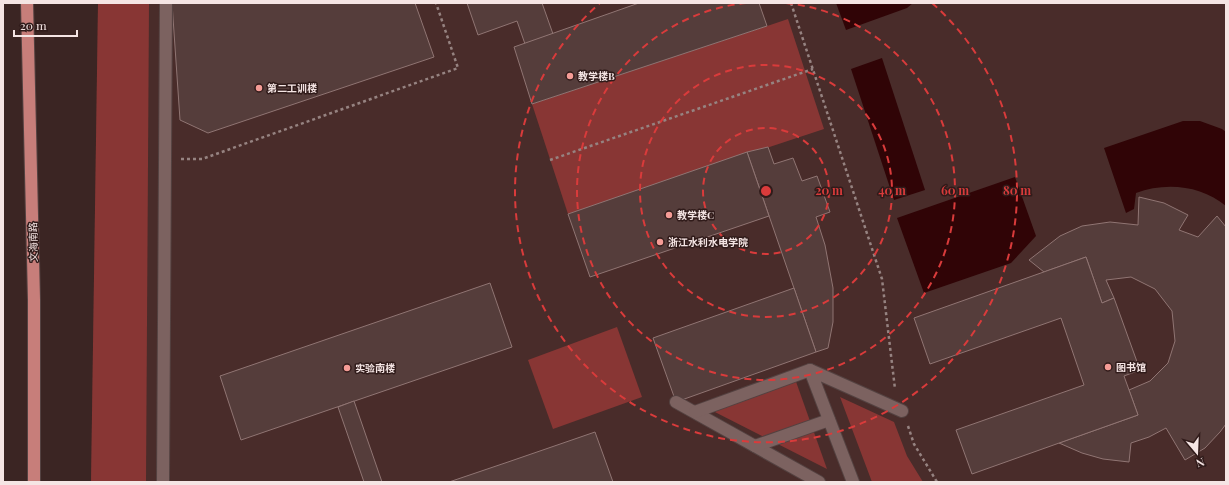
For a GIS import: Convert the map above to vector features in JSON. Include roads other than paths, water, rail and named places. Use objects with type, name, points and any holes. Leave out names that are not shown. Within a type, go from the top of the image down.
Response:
[{"type":"main road","name":"文海南路","points":[[27,3],[34,300],[34,482]]},
{"type":"street","points":[[163,482],[166,3]]},
{"type":"street","points":[[810,370],[852,482]]},
{"type":"street","points":[[696,412],[810,370],[902,410]]},
{"type":"street","points":[[676,402],[819,482]]},
{"type":"street","points":[[755,446],[829,420]]},
{"type":"place","name":"教学楼B","points":[[570,76]]},
{"type":"place","name":"第二工训楼","points":[[259,88]]},
{"type":"place","name":"教学楼C","points":[[669,215]]},
{"type":"place","name":"浙江水利水电学院","points":[[660,242]]},
{"type":"place","name":"图书馆","points":[[1108,367]]},
{"type":"place","name":"实验南楼","points":[[347,368]]}]
